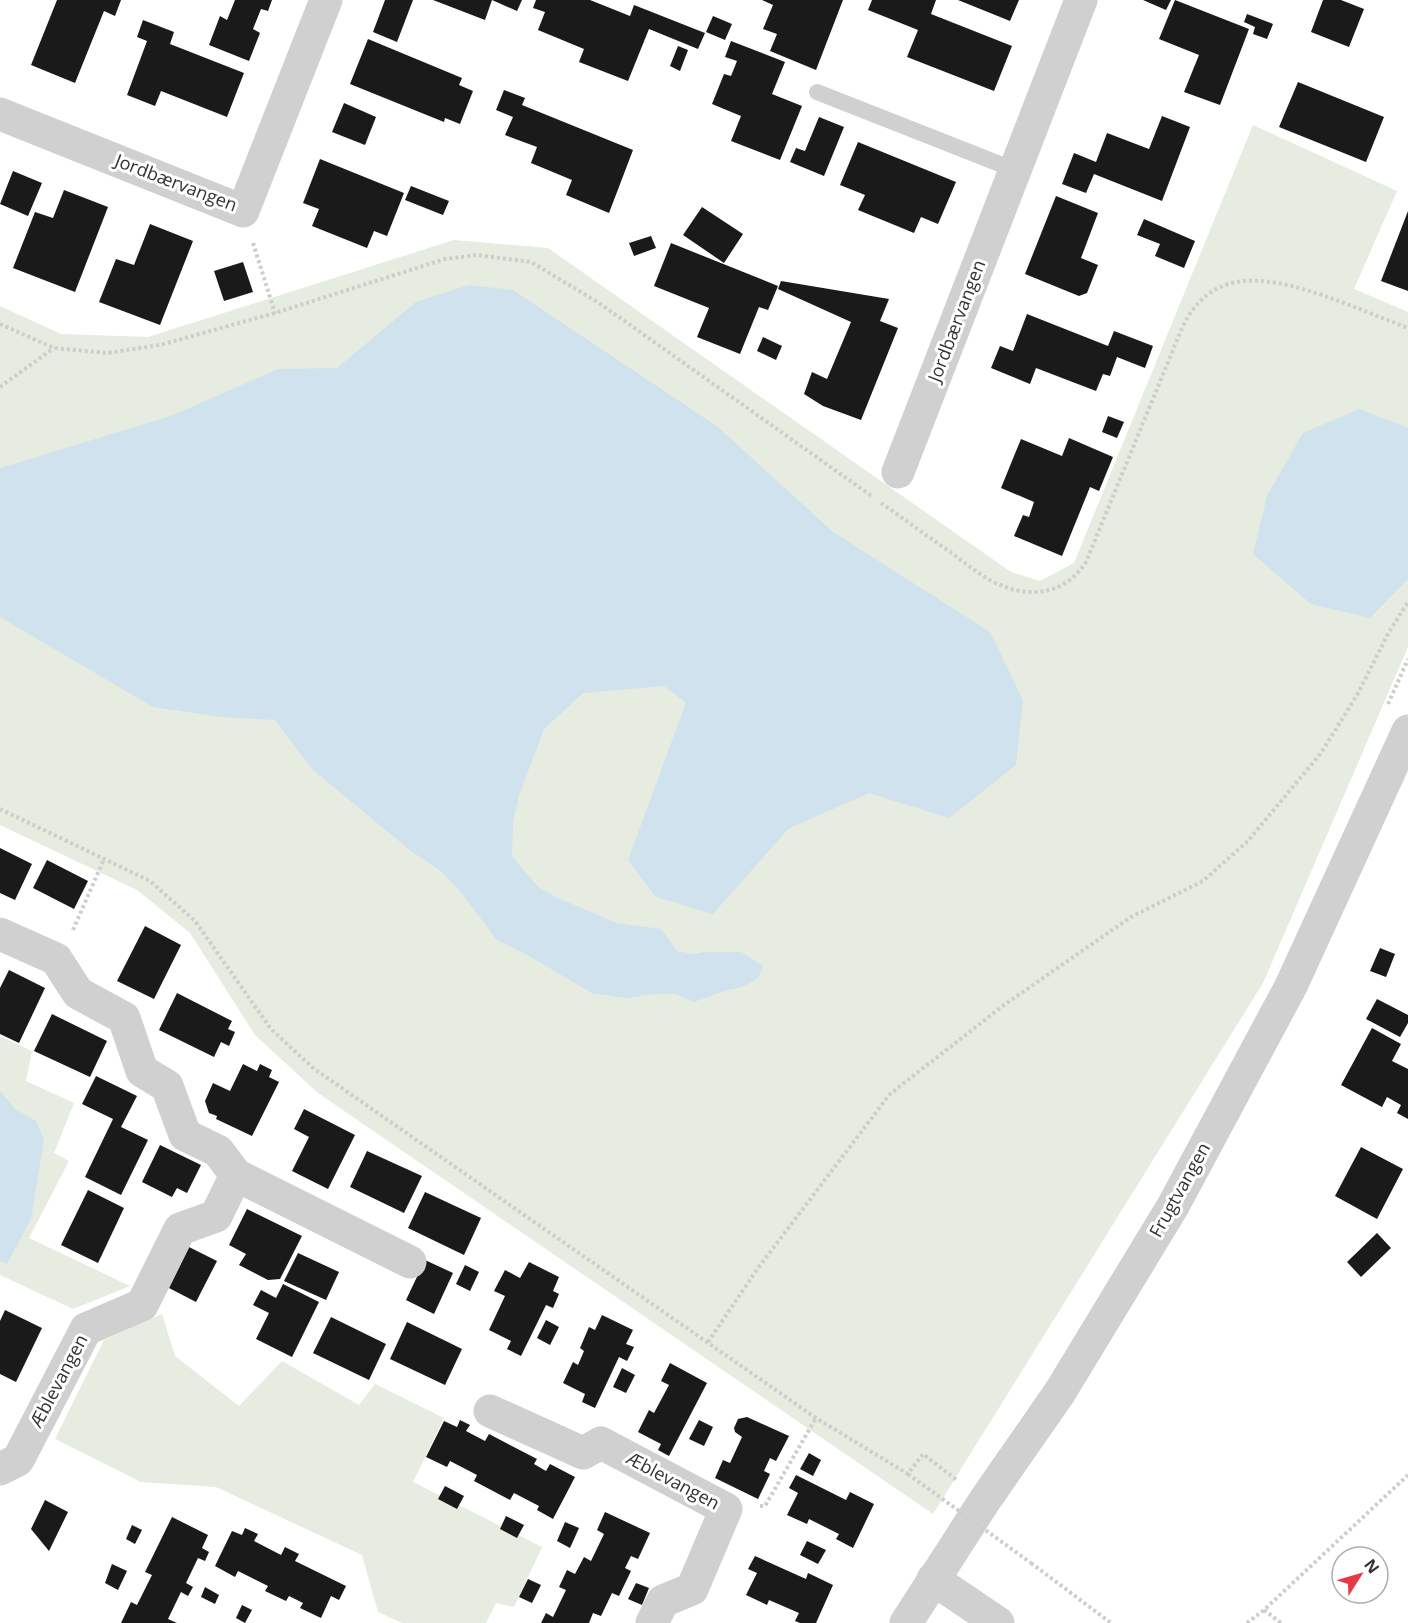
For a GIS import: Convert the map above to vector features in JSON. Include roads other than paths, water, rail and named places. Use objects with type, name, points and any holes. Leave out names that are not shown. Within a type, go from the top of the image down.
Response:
[{"type":"street","name":"Jordbærvangen","points":[[0,114],[243,211],[326,0]]},
{"type":"street","name":"Jordbærvangen","points":[[898,472],[1082,0]]},
{"type":"street","name":"Frugtvangen","points":[[906,1623],[1060,1392],[1173,1206],[1291,986],[1396,722]]},
{"type":"street","points":[[0,934],[56,958],[78,993],[124,1018],[142,1071],[167,1086],[185,1135],[218,1151],[236,1175],[410,1263]]},
{"type":"street","name":"Æblevangen","points":[[0,1469],[18,1460],[86,1329],[142,1305],[180,1229],[216,1216],[236,1175]]},
{"type":"street","name":"Æblevangen","points":[[490,1411],[583,1453],[602,1443],[726,1509],[692,1589],[663,1601],[652,1623]]},
{"type":"street","points":[[933,1580],[998,1623]]},
{"type":"lane","points":[[817,92],[1015,170]]},
{"type":"water","points":[[469,285],[513,290],[718,427],[833,532],[990,632],[1023,700],[1016,765],[949,818],[869,793],[788,829],[713,914],[656,897],[628,860],[686,703],[664,686],[583,693],[544,729],[519,795],[513,821],[512,856],[538,887],[617,923],[661,929],[677,951],[693,954],[741,952],[763,966],[758,978],[742,987],[694,1002],[676,994],[626,998],[592,993],[497,940],[460,891],[441,871],[411,851],[313,770],[275,720],[221,717],[153,707],[0,617],[0,468],[171,416],[278,369],[337,368],[416,302]]},
{"type":"water","points":[[1359,409],[1408,428],[1408,579],[1370,618],[1311,604],[1253,554],[1267,496],[1303,433]]},
{"type":"water","points":[[0,1091],[16,1110],[36,1121],[44,1140],[31,1219],[7,1264],[0,1261]]}]
